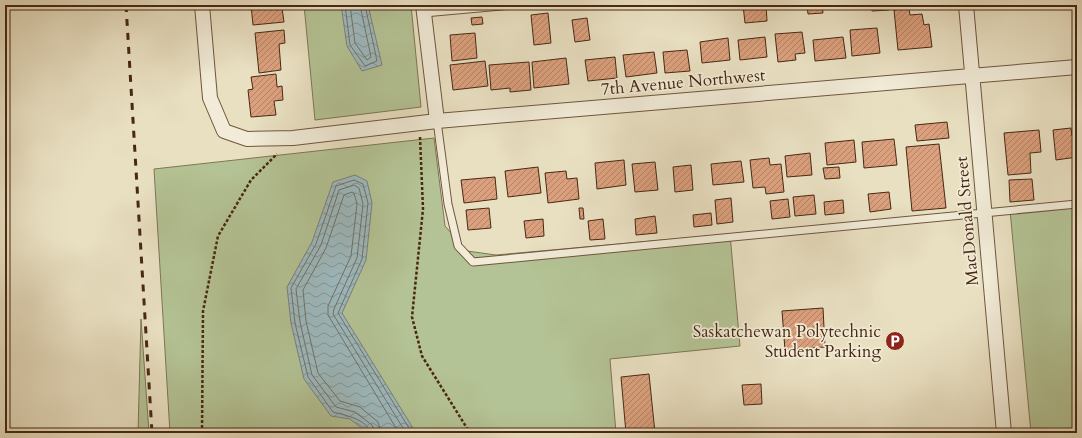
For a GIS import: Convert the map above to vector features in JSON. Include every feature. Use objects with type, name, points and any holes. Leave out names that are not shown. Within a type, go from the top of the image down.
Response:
[{"type":"street","name":"7th Avenue Northwest","points":[[202,5],[210,98],[224,131],[247,139],[293,138],[437,121],[1077,67]]},
{"type":"street","name":"MacDonald Street","points":[[966,5],[1004,433]]},
{"type":"street","points":[[424,9],[437,121]]},
{"type":"lane","points":[[424,9],[512,5]]},
{"type":"lane","points":[[437,121],[448,204],[458,246],[473,262],[1077,204]]},
{"type":"path","points":[[419,123],[423,209],[412,317],[422,356],[470,433]]},
{"type":"path","points":[[202,433],[203,311],[218,236],[251,180],[293,138]]},
{"type":"green space","points":[[304,5],[411,5],[421,107],[315,120]]},
{"type":"green space","points":[[434,138],[445,226],[467,251],[496,255],[730,234],[740,346],[610,359],[616,433],[170,433],[154,169]]},
{"type":"green space","points":[[1077,204],[1077,433],[1031,433],[1010,210]]},
{"type":"green space","points":[[141,319],[149,433],[138,433]]},
{"type":"water","points":[[341,5],[368,5],[382,65],[362,71],[347,46]]},
{"type":"water","points":[[355,175],[367,181],[372,203],[366,260],[342,313],[416,433],[368,433],[350,419],[331,416],[304,379],[291,323],[287,287],[312,242],[333,182]]},
{"type":"building","points":[[251,5],[277,5],[277,9],[282,8],[284,22],[253,25]]},
{"type":"building","points":[[743,5],[766,5],[767,21],[745,23]]},
{"type":"building","points":[[807,5],[822,5],[823,13],[808,14]]},
{"type":"building","points":[[871,5],[889,5],[889,10],[872,11]]},
{"type":"building","points":[[909,8],[910,15],[922,14],[924,25],[929,24],[932,47],[898,50],[894,10]]},
{"type":"building","points":[[548,13],[551,43],[534,45],[531,15]]},
{"type":"building","points":[[482,17],[483,24],[472,25],[471,18]]},
{"type":"building","points":[[587,18],[590,40],[575,42],[572,20]]},
{"type":"building","points":[[877,28],[880,53],[852,56],[850,30]]},
{"type":"building","points":[[284,30],[285,43],[279,44],[281,70],[259,73],[255,33]]},
{"type":"building","points":[[802,32],[805,53],[795,54],[796,60],[778,62],[775,34]]},
{"type":"building","points":[[475,33],[477,58],[452,61],[450,35]]},
{"type":"building","points":[[765,37],[767,57],[740,60],[738,40]]},
{"type":"building","points":[[843,37],[846,58],[815,61],[813,40]]},
{"type":"building","points":[[728,38],[730,60],[702,63],[700,42]]},
{"type":"building","points":[[687,50],[690,71],[665,73],[663,52]]},
{"type":"building","points":[[654,52],[657,73],[626,77],[623,55]]},
{"type":"building","points":[[615,57],[617,78],[588,81],[585,60]]},
{"type":"building","points":[[566,58],[569,84],[534,88],[532,62]]},
{"type":"building","points":[[485,61],[488,86],[453,90],[450,65]]},
{"type":"building","points":[[529,62],[531,90],[510,92],[510,88],[491,90],[489,65]]},
{"type":"building","points":[[276,74],[277,87],[282,86],[283,100],[274,101],[276,115],[251,117],[248,90],[253,89],[251,77]]},
{"type":"building","points":[[947,122],[949,138],[917,141],[915,125]]},
{"type":"building","points":[[1071,128],[1072,136],[1077,136],[1077,157],[1056,160],[1053,130]]},
{"type":"building","points":[[1039,130],[1041,152],[1030,153],[1031,173],[1008,175],[1004,133]]},
{"type":"building","points":[[894,139],[897,165],[864,168],[862,142]]},
{"type":"building","points":[[854,140],[856,162],[827,165],[825,143]]},
{"type":"building","points":[[939,144],[946,208],[912,211],[906,147]]},
{"type":"building","points":[[810,153],[812,175],[787,177],[785,156]]},
{"type":"building","points":[[769,158],[770,165],[781,164],[784,192],[766,194],[765,187],[753,188],[750,160]]},
{"type":"building","points":[[624,160],[626,185],[597,189],[595,163]]},
{"type":"building","points":[[741,161],[744,182],[713,185],[711,164]]},
{"type":"building","points":[[655,162],[658,190],[635,192],[632,164]]},
{"type":"building","points":[[691,165],[693,190],[675,192],[673,167]]},
{"type":"building","points":[[538,167],[541,193],[508,197],[505,171]]},
{"type":"building","points":[[839,167],[840,178],[825,179],[823,168]]},
{"type":"building","points":[[566,171],[567,179],[577,178],[579,199],[548,203],[545,173]]},
{"type":"building","points":[[495,177],[497,199],[464,203],[461,180]]},
{"type":"building","points":[[1032,179],[1034,200],[1010,202],[1009,180]]},
{"type":"building","points":[[889,192],[891,209],[870,212],[868,194]]},
{"type":"building","points":[[814,195],[816,214],[795,216],[793,197]]},
{"type":"building","points":[[731,198],[733,222],[717,224],[715,200]]},
{"type":"building","points":[[788,199],[790,217],[772,219],[770,201]]},
{"type":"building","points":[[843,200],[844,213],[825,215],[824,202]]},
{"type":"building","points":[[489,208],[491,228],[468,230],[466,210]]},
{"type":"building","points":[[579,208],[583,208],[584,219],[580,219]]},
{"type":"building","points":[[711,213],[712,225],[694,227],[693,215]]},
{"type":"building","points":[[655,216],[657,233],[636,235],[635,219]]},
{"type":"building","points":[[543,219],[544,236],[526,238],[524,221]]},
{"type":"building","points":[[603,219],[605,239],[590,240],[588,221]]},
{"type":"building","points":[[823,308],[825,347],[785,350],[782,311]]},
{"type":"building","points":[[649,374],[655,433],[626,433],[621,377]]},
{"type":"building","points":[[761,384],[762,404],[744,405],[742,385]]},
{"type":"railway","points":[[126,5],[152,433]]},
{"type":"place","name":"Saskatchewan Polytechnic Student Parking","points":[[895,341]]}]
